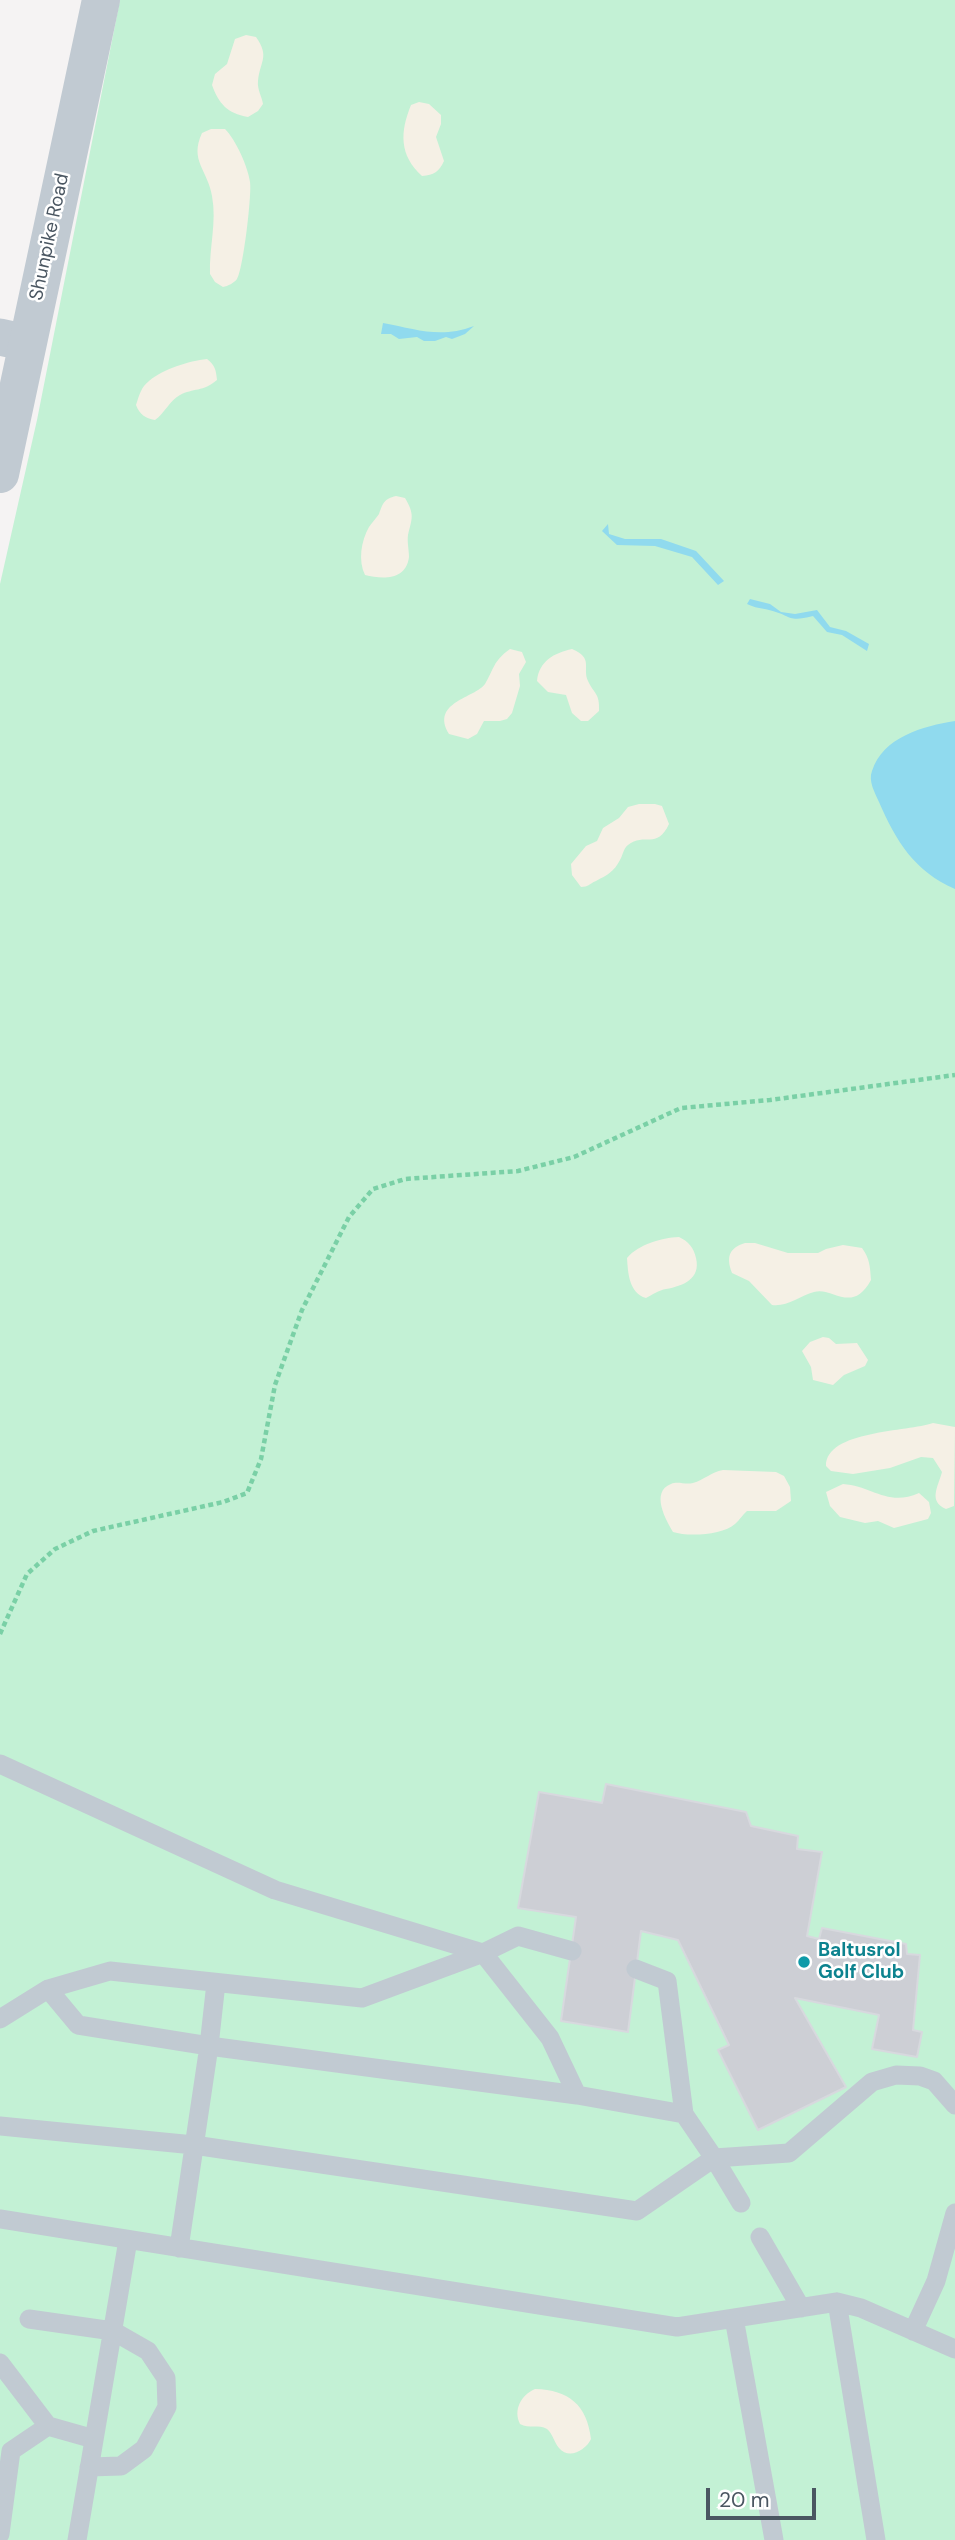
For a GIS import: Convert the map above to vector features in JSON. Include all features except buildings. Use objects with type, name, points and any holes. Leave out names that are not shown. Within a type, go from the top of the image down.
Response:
[{"type":"street","name":"Shunpike Road","points":[[0,474],[13,341],[102,0]]},
{"type":"lane","points":[[0,1764],[275,1890],[484,1953],[550,2038],[577,2095]]},
{"type":"lane","points":[[0,2019],[48,1989],[110,1971],[362,1998],[484,1953],[518,1936],[572,1951]]},
{"type":"lane","points":[[636,1969],[667,1981],[684,2114],[741,2203]]},
{"type":"lane","points":[[179,2248],[216,1983]]},
{"type":"lane","points":[[48,1989],[78,2025],[209,2046],[577,2095],[684,2114]]},
{"type":"lane","points":[[0,2126],[194,2145],[637,2211],[714,2158],[789,2153],[872,2082],[895,2076],[920,2076],[934,2081],[955,2105]]},
{"type":"lane","points":[[913,2331],[936,2281],[955,2213]]},
{"type":"lane","points":[[0,2219],[677,2327],[837,2302],[861,2308],[955,2349]]},
{"type":"lane","points":[[760,2237],[801,2308]]},
{"type":"lane","points":[[77,2540],[128,2240]]},
{"type":"lane","points":[[837,2302],[876,2540]]},
{"type":"lane","points":[[734,2318],[774,2540]]},
{"type":"lane","points":[[29,2319],[113,2331],[148,2351],[166,2378],[167,2407],[144,2449],[121,2466],[89,2468]]},
{"type":"lane","points":[[0,2362],[48,2426],[94,2439]]},
{"type":"lane","points":[[0,2534],[11,2451],[48,2426]]},
{"type":"path","points":[[0,1634],[27,1574],[55,1549],[93,1531],[223,1502],[247,1493],[261,1459],[275,1385],[302,1310],[349,1217],[373,1189],[405,1178],[518,1171],[574,1157],[681,1108],[770,1100],[955,1075]]},
{"type":"green space","points":[[120,0],[955,0],[955,2540],[0,2540],[0,584],[37,420]]},
{"type":"sand","points":[[246,35],[256,37],[263,54],[258,84],[263,104],[248,117],[225,107],[212,85],[215,74],[227,64],[235,39]]},
{"type":"sand","points":[[419,102],[429,104],[441,115],[436,137],[444,161],[436,172],[422,176],[409,160],[404,143],[405,125],[411,105]]},
{"type":"sand","points":[[211,129],[225,129],[229,134],[241,154],[250,182],[242,262],[237,279],[223,287],[215,282],[210,274],[213,206],[210,187],[198,158],[202,133]]},
{"type":"sand","points":[[207,359],[215,368],[217,380],[180,395],[155,420],[139,411],[136,405],[142,389],[149,381],[176,366]]},
{"type":"sand","points":[[396,496],[405,498],[411,513],[407,565],[392,576],[365,575],[361,557],[366,533],[384,502]]},
{"type":"sand","points":[[510,649],[522,652],[526,662],[519,674],[520,686],[512,713],[507,719],[500,721],[484,721],[477,734],[468,739],[449,734],[445,715],[449,708],[480,689],[497,661]]},
{"type":"sand","points":[[572,649],[583,656],[586,676],[599,701],[599,711],[588,721],[581,721],[572,713],[566,695],[548,692],[537,681],[541,668],[548,659]]},
{"type":"sand","points":[[639,804],[662,806],[669,824],[664,832],[655,839],[634,841],[625,848],[613,870],[581,887],[572,875],[571,864],[586,846],[597,841],[603,828],[619,818],[628,807]]},
{"type":"sand","points":[[679,1237],[690,1245],[695,1254],[697,1265],[693,1276],[679,1286],[661,1290],[646,1298],[640,1295],[630,1282],[627,1258],[651,1243]]},
{"type":"sand","points":[[745,1243],[755,1243],[788,1253],[818,1253],[843,1245],[862,1248],[870,1267],[871,1280],[857,1296],[849,1298],[821,1291],[772,1305],[749,1281],[732,1273],[730,1254]]},
{"type":"sand","points":[[823,1337],[836,1344],[857,1343],[868,1360],[865,1366],[844,1375],[833,1385],[813,1380],[811,1367],[802,1351],[810,1342]]},
{"type":"sand","points":[[933,1423],[955,1427],[954,1506],[946,1509],[937,1502],[936,1493],[942,1472],[933,1458],[921,1457],[890,1468],[853,1474],[831,1471],[826,1466],[830,1454],[839,1445],[853,1439]]},
{"type":"sand","points":[[723,1470],[776,1472],[784,1476],[790,1487],[791,1501],[776,1511],[747,1511],[730,1528],[722,1531],[696,1535],[673,1532],[662,1506],[661,1493],[665,1488],[674,1483],[693,1483]]},
{"type":"sand","points":[[843,1484],[889,1497],[908,1497],[919,1493],[929,1502],[931,1513],[928,1519],[894,1528],[878,1521],[865,1523],[840,1517],[830,1506],[826,1492]]},
{"type":"sand","points":[[535,2389],[558,2392],[574,2402],[589,2427],[591,2439],[585,2447],[577,2452],[563,2452],[547,2429],[520,2424],[518,2408],[526,2395]]},
{"type":"water","points":[[383,323],[439,332],[474,326],[465,334],[452,339],[446,337],[424,341],[417,337],[399,339],[391,334],[381,334]]},
{"type":"water","points":[[608,524],[609,534],[625,539],[661,539],[696,551],[724,581],[718,585],[692,557],[655,546],[617,545],[602,531]]},
{"type":"water","points":[[750,599],[770,604],[781,612],[795,614],[817,610],[830,627],[846,631],[869,644],[867,651],[842,635],[827,632],[813,616],[790,618],[747,604]]},
{"type":"water","points":[[955,721],[955,889],[928,873],[908,853],[885,816],[871,779],[877,759],[895,742],[918,730]]},
{"type":"place","name":"Baltusrol Golf Club","points":[[804,1962]]}]
